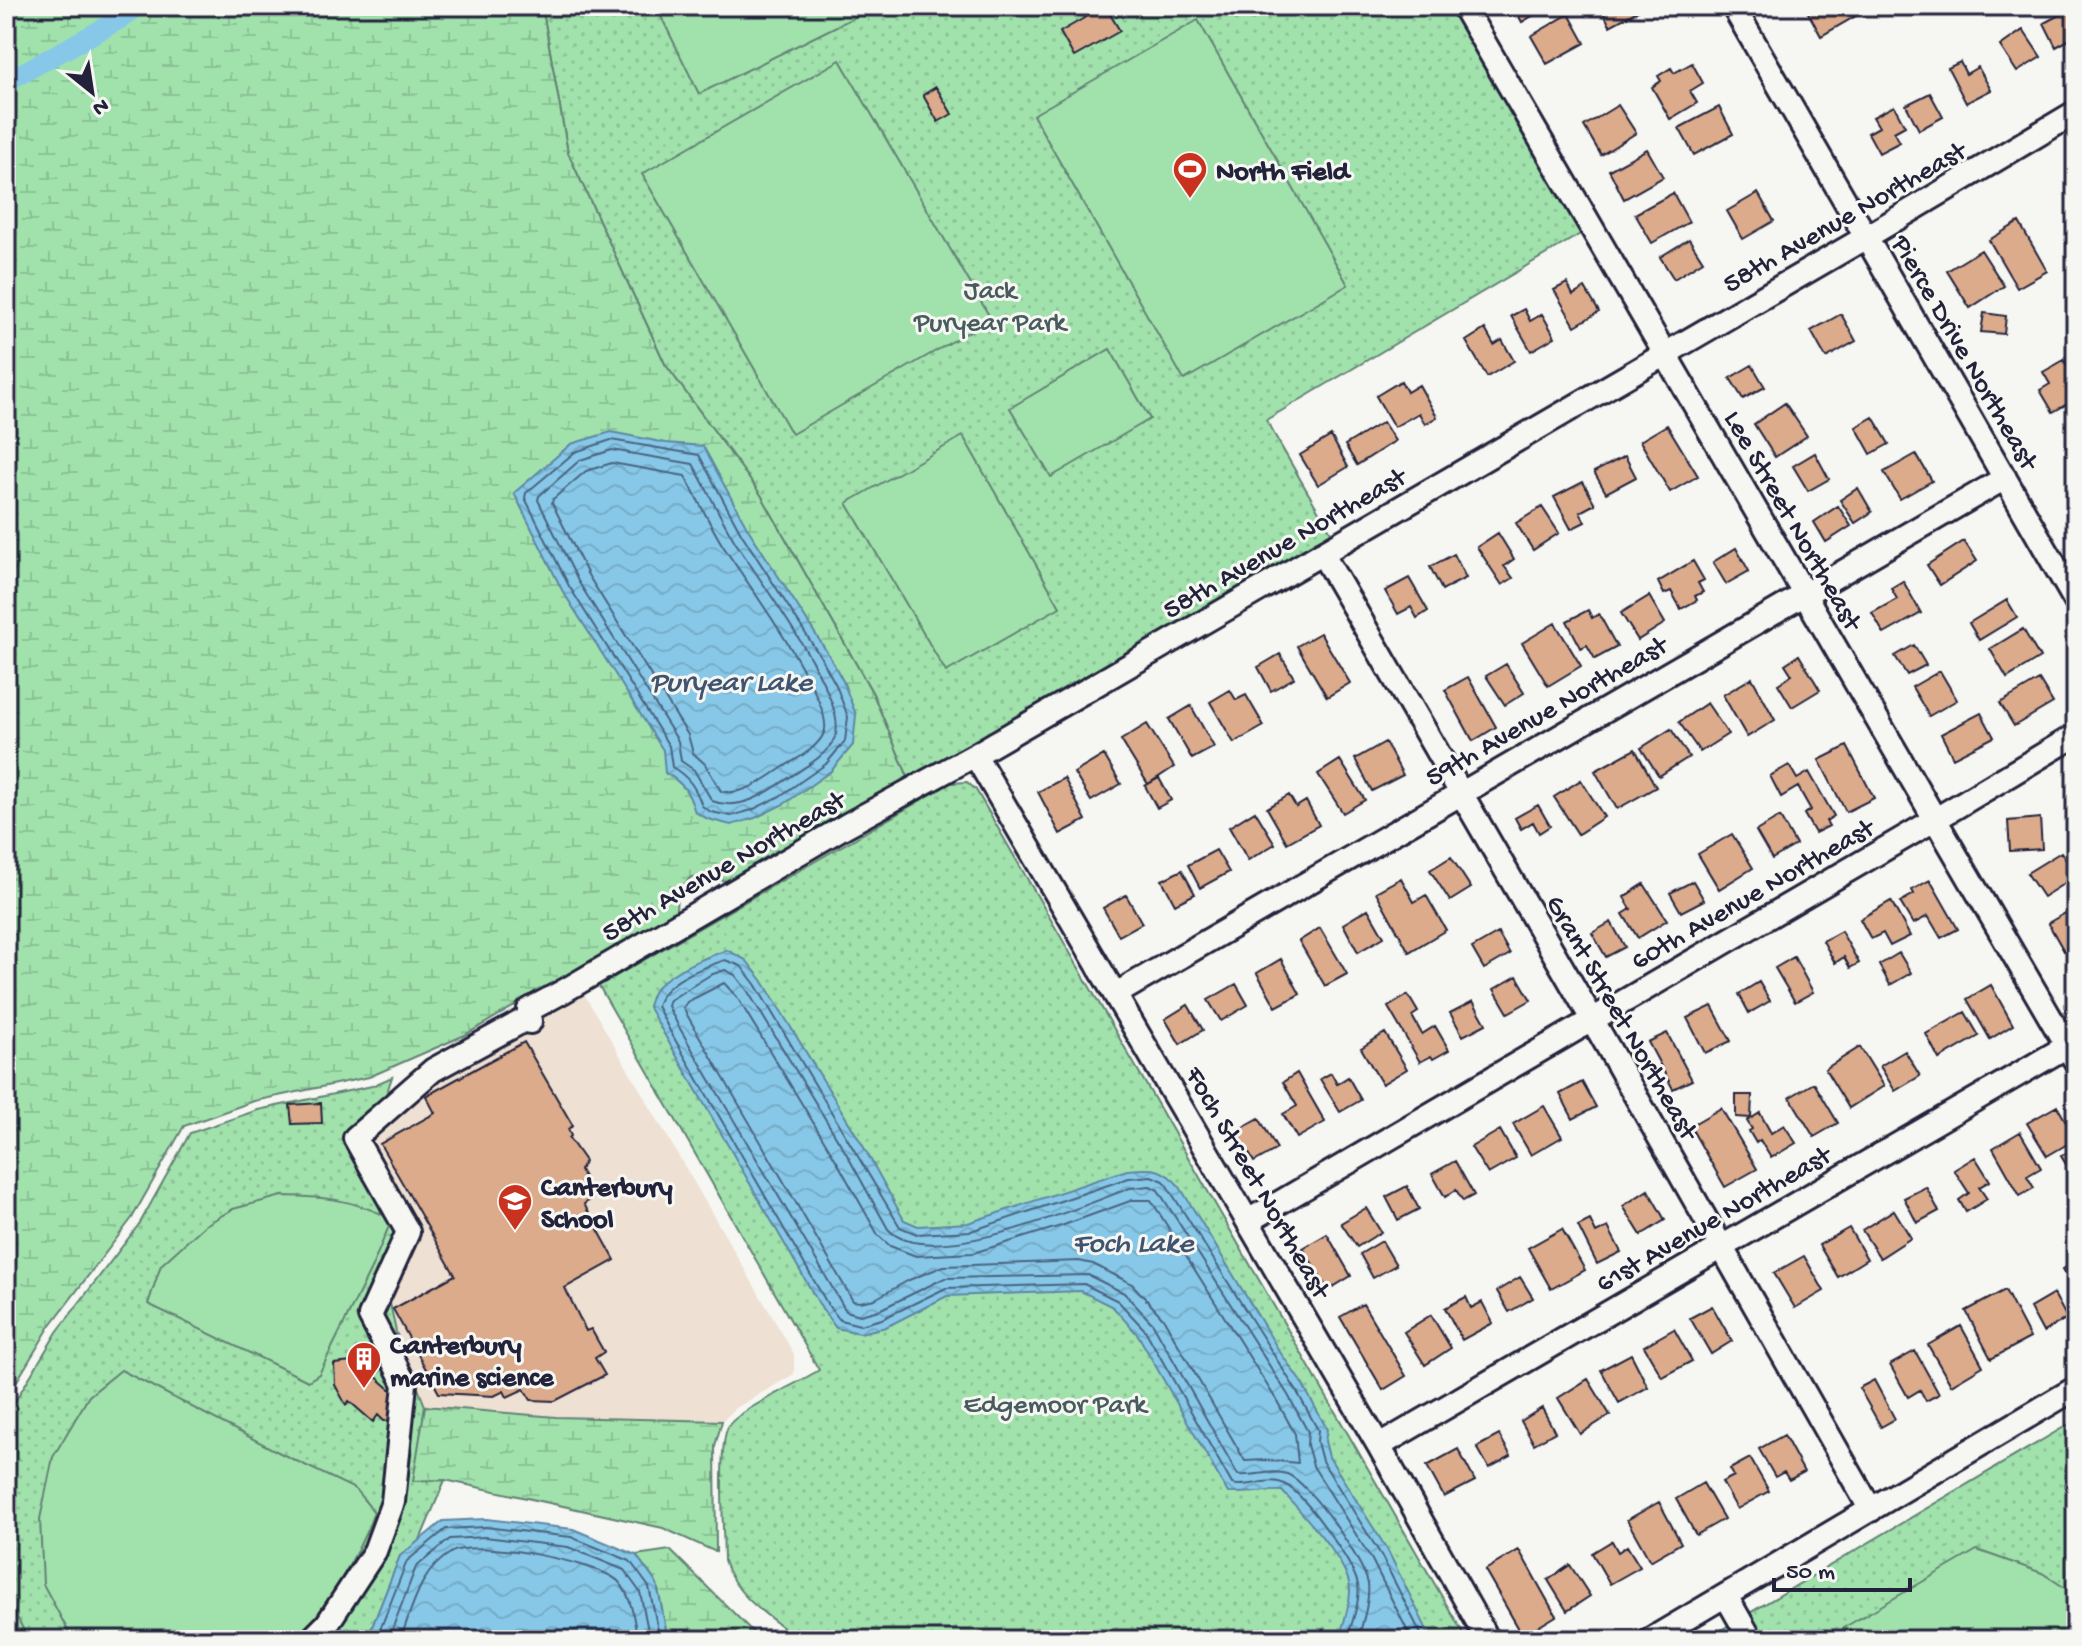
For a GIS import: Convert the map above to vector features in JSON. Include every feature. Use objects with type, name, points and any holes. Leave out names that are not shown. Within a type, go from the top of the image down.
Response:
[{"type":"street","name":"Lee Street Northeast","points":[[1463,6],[2073,1050]]},
{"type":"street","name":"Pierce Drive Northeast","points":[[1733,6],[2076,602]]},
{"type":"street","name":"58th Avenue Northeast","points":[[311,1640],[327,1624],[375,1551],[393,1502],[405,1384],[370,1316],[408,1232],[355,1138],[433,1070],[529,1020],[529,1010],[540,1002],[975,755],[2076,112]]},
{"type":"street","name":"59th Avenue Northeast","points":[[1116,994],[2005,478]]},
{"type":"street","name":"Grant Street Northeast","points":[[1322,553],[1871,1510]]},
{"type":"street","name":"60th Avenue Northeast","points":[[1248,1221],[2076,735]]},
{"type":"street","name":"Foch Street Northeast","points":[[975,755],[1379,1446],[1488,1640]]},
{"type":"street","name":"61st Avenue Northeast","points":[[1379,1446],[1722,1246],[2073,1050]]},
{"type":"street","points":[[1650,1640],[2076,1388]]},
{"type":"street","points":[[1726,1596],[1751,1640]]},
{"type":"shaded area","points":[[583,992],[794,1354],[794,1374],[736,1408],[722,1421],[556,1417],[425,1406],[396,1332],[368,1140],[439,1079],[525,1032],[528,1036],[543,1027],[538,1017]]},
{"type":"green space","points":[[6,6],[542,6],[568,153],[665,364],[761,495],[873,694],[910,782],[730,881],[691,877],[677,893],[676,911],[465,1035],[369,1077],[254,1101],[184,1126],[132,1218],[50,1326],[6,1399]]},
{"type":"green space","name":"Jack Puryear Park","points":[[542,6],[1452,6],[1582,233],[1266,420],[1333,536],[910,782],[873,694],[761,495],[665,364],[568,153]]},
{"type":"green space","points":[[656,6],[877,6],[699,94]]},
{"type":"green space","name":"North Field","points":[[1198,20],[1348,285],[1184,380],[1033,115]]},
{"type":"green space","points":[[840,60],[991,319],[792,434],[642,174]]},
{"type":"green space","points":[[1110,349],[1150,419],[1051,477],[1010,408]]},
{"type":"green space","points":[[963,436],[1060,607],[946,672],[847,503]]},
{"type":"green space","name":"Edgemoor Park","points":[[967,782],[976,790],[1467,1640],[800,1640],[755,1606],[729,1574],[724,1561],[722,1490],[723,1450],[729,1425],[757,1404],[819,1370],[599,986],[951,783]]},
{"type":"green space","points":[[392,1077],[385,1098],[348,1130],[397,1231],[361,1311],[395,1385],[384,1498],[366,1546],[319,1617],[295,1640],[6,1640],[6,1416],[57,1332],[140,1223],[190,1133],[258,1110],[372,1086]]},
{"type":"green space","points":[[282,1196],[338,1200],[392,1219],[319,1374],[308,1381],[148,1304],[161,1265],[204,1226],[233,1209]]},
{"type":"green space","points":[[389,1298],[396,1332],[425,1406],[414,1481],[445,1480],[420,1540],[400,1556],[367,1640],[326,1640],[383,1558],[414,1386],[381,1316]]},
{"type":"green space","points":[[121,1370],[355,1489],[374,1512],[341,1579],[319,1613],[296,1640],[73,1640],[43,1584],[40,1519],[53,1457],[89,1396]]},
{"type":"green space","points":[[425,1406],[556,1417],[722,1421],[715,1446],[716,1552],[663,1528],[445,1480],[413,1481]]},
{"type":"green space","points":[[2076,1420],[2076,1640],[1704,1640]]},
{"type":"green space","points":[[670,1550],[761,1640],[668,1640],[657,1584],[636,1555]]},
{"type":"green space","points":[[1977,1550],[2042,1573],[2076,1595],[2076,1640],[1850,1640],[1843,1628]]},
{"type":"green space","points":[[6,1597],[29,1640],[6,1640]]},
{"type":"water","name":"Puryear Lake","points":[[611,432],[666,443],[703,446],[748,529],[827,652],[843,681],[856,715],[853,745],[831,771],[784,804],[755,818],[731,825],[708,819],[695,812],[685,789],[665,773],[663,750],[562,590],[514,493],[571,444]]},
{"type":"water","name":"Foch Lake","points":[[727,950],[746,960],[762,980],[862,1144],[904,1220],[918,1226],[968,1223],[1127,1170],[1156,1170],[1174,1180],[1303,1385],[1327,1429],[1325,1441],[1329,1457],[1388,1551],[1432,1640],[1339,1640],[1350,1590],[1348,1579],[1333,1552],[1282,1491],[1228,1493],[1138,1335],[1113,1307],[1081,1291],[947,1296],[886,1327],[860,1333],[836,1328],[822,1309],[648,1006],[655,990],[671,975]]},
{"type":"water","points":[[486,1519],[573,1529],[636,1555],[657,1584],[668,1640],[367,1640],[400,1556],[443,1521]]},
{"type":"building","points":[[1105,6],[1120,31],[1074,57],[1060,32]]},
{"type":"building","points":[[1513,6],[1549,6],[1522,22]]},
{"type":"building","points":[[1600,6],[1647,6],[1610,26]]},
{"type":"building","points":[[1855,6],[1859,14],[1821,36],[1805,7]]},
{"type":"building","points":[[2076,6],[2076,36],[2056,47],[2044,23]]},
{"type":"building","points":[[1569,14],[1585,43],[1547,64],[1531,36]]},
{"type":"building","points":[[2023,30],[2041,57],[2017,72],[2000,46]]},
{"type":"building","points":[[1960,62],[1966,74],[1978,67],[1991,90],[1966,103],[1948,68]]},
{"type":"building","points":[[1692,63],[1703,83],[1690,91],[1697,103],[1670,119],[1652,87],[1661,81],[1658,76],[1671,68],[1674,73]]},
{"type":"building","points":[[936,87],[952,114],[938,122],[923,95]]},
{"type":"building","points":[[1930,93],[1943,117],[1919,130],[1906,105]]},
{"type":"building","points":[[1618,105],[1636,133],[1601,155],[1584,126]]},
{"type":"building","points":[[1894,106],[1905,126],[1894,132],[1900,142],[1879,153],[1868,133],[1879,127],[1873,117]]},
{"type":"building","points":[[1719,107],[1733,134],[1694,155],[1679,128]]},
{"type":"building","points":[[1647,149],[1663,177],[1624,199],[1609,170]]},
{"type":"building","points":[[1673,193],[1689,222],[1652,243],[1635,214]]},
{"type":"building","points":[[1758,193],[1774,221],[1743,239],[1727,211]]},
{"type":"building","points":[[2019,222],[2047,271],[2017,288],[1989,240]]},
{"type":"building","points":[[1689,239],[1703,261],[1674,279],[1660,257]]},
{"type":"building","points":[[1981,250],[2004,286],[1970,308],[1947,271]]},
{"type":"building","points":[[1567,283],[1573,295],[1585,288],[1599,312],[1575,326],[1554,290]]},
{"type":"building","points":[[1524,309],[1530,321],[1542,314],[1555,337],[1531,351],[1511,316]]},
{"type":"building","points":[[1984,313],[2006,316],[2004,334],[1981,332]]},
{"type":"building","points":[[1841,314],[1856,341],[1826,358],[1811,331]]},
{"type":"building","points":[[1485,329],[1494,345],[1502,340],[1514,361],[1487,377],[1466,341]]},
{"type":"building","points":[[2064,360],[2076,380],[2076,399],[2053,412],[2040,390],[2050,384],[2043,372]]},
{"type":"building","points":[[1752,365],[1765,387],[1743,399],[1730,378]]},
{"type":"building","points":[[1401,381],[1407,392],[1419,385],[1437,417],[1425,424],[1419,413],[1394,427],[1376,396]]},
{"type":"building","points":[[1785,403],[1807,436],[1775,457],[1754,424]]},
{"type":"building","points":[[1873,417],[1889,444],[1871,454],[1856,427]]},
{"type":"building","points":[[1383,422],[1395,441],[1357,465],[1345,445]]},
{"type":"building","points":[[1667,425],[1698,476],[1670,492],[1640,441]]},
{"type":"building","points":[[1331,436],[1348,467],[1318,485],[1300,455]]},
{"type":"building","points":[[1815,453],[1829,479],[1808,491],[1793,466]]},
{"type":"building","points":[[1916,454],[1932,481],[1900,499],[1884,472]]},
{"type":"building","points":[[1625,456],[1636,477],[1606,493],[1594,472]]},
{"type":"building","points":[[1583,482],[1595,504],[1580,512],[1585,522],[1571,529],[1554,497]]},
{"type":"building","points":[[1858,488],[1872,512],[1855,523],[1840,500]]},
{"type":"building","points":[[1838,506],[1851,526],[1826,542],[1814,522]]},
{"type":"building","points":[[1542,507],[1559,533],[1533,550],[1516,523]]},
{"type":"building","points":[[1498,533],[1514,559],[1504,566],[1513,578],[1502,585],[1477,547]]},
{"type":"building","points":[[1964,541],[1977,561],[1940,585],[1927,565]]},
{"type":"building","points":[[1736,548],[1749,571],[1726,584],[1713,562]]},
{"type":"building","points":[[1454,554],[1466,578],[1442,590],[1430,567]]},
{"type":"building","points":[[1693,561],[1704,580],[1698,583],[1703,592],[1695,596],[1697,600],[1681,609],[1671,591],[1664,594],[1658,582]]},
{"type":"building","points":[[1409,578],[1428,611],[1417,618],[1411,607],[1398,614],[1385,591]]},
{"type":"building","points":[[1903,581],[1921,613],[1884,634],[1872,613],[1897,599],[1891,588]]},
{"type":"building","points":[[1649,596],[1665,623],[1638,640],[1621,613]]},
{"type":"building","points":[[2007,600],[2017,617],[1979,640],[1969,623]]},
{"type":"building","points":[[1588,610],[1592,618],[1599,614],[1617,647],[1595,659],[1587,645],[1581,648],[1567,621]]},
{"type":"building","points":[[1555,623],[1581,666],[1548,686],[1522,643]]},
{"type":"building","points":[[2023,629],[2040,658],[2007,678],[1990,649]]},
{"type":"building","points":[[1320,633],[1350,683],[1327,697],[1297,646]]},
{"type":"building","points":[[1914,645],[1926,665],[1907,675],[1895,656]]},
{"type":"building","points":[[1280,654],[1294,678],[1271,691],[1258,667]]},
{"type":"building","points":[[1799,655],[1820,690],[1792,707],[1778,684],[1792,675],[1785,664]]},
{"type":"building","points":[[1506,664],[1524,693],[1505,705],[1486,676]]},
{"type":"building","points":[[1940,671],[1957,700],[1929,716],[1912,687]]},
{"type":"building","points":[[1468,677],[1496,727],[1473,741],[1445,690]]},
{"type":"building","points":[[1752,678],[1775,720],[1747,737],[1723,695]]},
{"type":"building","points":[[2039,680],[2053,703],[2014,726],[2000,703]]},
{"type":"building","points":[[1230,690],[1236,700],[1246,695],[1264,726],[1234,743],[1210,702]]},
{"type":"building","points":[[1707,703],[1728,734],[1700,752],[1679,722]]},
{"type":"building","points":[[1191,706],[1214,747],[1192,759],[1169,719]]},
{"type":"building","points":[[1981,713],[1994,737],[1953,758],[1941,734]]},
{"type":"building","points":[[1147,724],[1174,767],[1148,784],[1121,740]]},
{"type":"building","points":[[1671,729],[1689,757],[1659,776],[1641,748]]},
{"type":"building","points":[[1385,742],[1403,775],[1372,791],[1355,759]]},
{"type":"building","points":[[1847,746],[1874,798],[1846,812],[1819,760]]},
{"type":"building","points":[[1635,749],[1656,787],[1617,809],[1595,771]]},
{"type":"building","points":[[1104,755],[1121,784],[1091,801],[1074,773]]},
{"type":"building","points":[[1340,760],[1365,800],[1343,813],[1318,774]]},
{"type":"building","points":[[1789,765],[1797,779],[1809,772],[1834,816],[1826,821],[1829,826],[1815,833],[1804,814],[1811,810],[1798,787],[1781,797],[1770,776]]},
{"type":"building","points":[[1064,778],[1086,820],[1060,834],[1038,792]]},
{"type":"building","points":[[1159,778],[1171,800],[1157,808],[1145,786]]},
{"type":"building","points":[[1581,780],[1604,817],[1578,834],[1554,797]]},
{"type":"building","points":[[1289,795],[1296,807],[1306,801],[1319,825],[1287,843],[1267,808]]},
{"type":"building","points":[[1538,805],[1550,826],[1539,833],[1533,822],[1521,829],[1515,818]]},
{"type":"building","points":[[1255,811],[1275,844],[1248,860],[1229,827]]},
{"type":"building","points":[[1780,817],[1796,845],[1772,859],[1756,831]]},
{"type":"building","points":[[2040,818],[2042,849],[2010,851],[2008,821]]},
{"type":"building","points":[[1732,834],[1753,868],[1719,889],[1698,854]]},
{"type":"building","points":[[1216,850],[1229,872],[1200,888],[1188,865]]},
{"type":"building","points":[[2061,852],[2076,876],[2043,897],[2027,873]]},
{"type":"building","points":[[1451,857],[1471,888],[1450,901],[1430,870]]},
{"type":"building","points":[[1182,870],[1195,894],[1175,904],[1162,880]]},
{"type":"building","points":[[1401,878],[1414,902],[1426,895],[1446,930],[1409,952],[1376,892]]},
{"type":"building","points":[[1930,880],[1958,929],[1941,938],[1928,916],[1913,924],[1900,902],[1914,894],[1912,890]]},
{"type":"building","points":[[1693,881],[1704,900],[1681,912],[1670,893]]},
{"type":"building","points":[[1644,884],[1667,920],[1638,938],[1623,914],[1631,909],[1624,897]]},
{"type":"building","points":[[1126,895],[1142,923],[1119,936],[1103,908]]},
{"type":"building","points":[[1891,901],[1910,936],[1890,946],[1883,933],[1871,939],[1860,919]]},
{"type":"building","points":[[2074,908],[2076,943],[2064,951],[2048,923]]},
{"type":"building","points":[[1368,909],[1384,937],[1358,952],[1343,924]]},
{"type":"building","points":[[1611,922],[1625,947],[1606,957],[1592,933]]},
{"type":"building","points":[[1320,928],[1347,974],[1325,986],[1299,941]]},
{"type":"building","points":[[1841,931],[1859,963],[1850,968],[1844,957],[1835,963],[1823,941]]},
{"type":"building","points":[[1498,933],[1510,954],[1484,969],[1472,948]]},
{"type":"building","points":[[1899,953],[1911,973],[1890,985],[1879,965]]},
{"type":"building","points":[[1794,957],[1813,992],[1795,1002],[1775,968]]},
{"type":"building","points":[[1281,959],[1300,994],[1276,1007],[1257,973]]},
{"type":"building","points":[[1517,976],[1531,1000],[1508,1013],[1494,989]]},
{"type":"building","points":[[1759,982],[1770,1001],[1749,1013],[1739,994]]},
{"type":"building","points":[[1236,984],[1248,1005],[1221,1021],[1208,1000]]},
{"type":"building","points":[[1991,985],[2013,1025],[1990,1039],[1967,999]]},
{"type":"building","points":[[1408,995],[1418,1012],[1412,1016],[1422,1034],[1435,1026],[1449,1050],[1433,1059],[1431,1056],[1420,1062],[1388,1007]]},
{"type":"building","points":[[1473,1001],[1486,1024],[1463,1036],[1450,1013]]},
{"type":"building","points":[[1188,1005],[1203,1030],[1180,1044],[1165,1019]]},
{"type":"building","points":[[1712,1006],[1731,1041],[1705,1053],[1687,1018]]},
{"type":"building","points":[[1965,1012],[1979,1036],[1939,1059],[1926,1034]]},
{"type":"building","points":[[1385,1033],[1407,1069],[1382,1084],[1361,1048]]},
{"type":"building","points":[[1667,1033],[1692,1080],[1673,1089],[1648,1042]]},
{"type":"building","name":"Canterbury School","points":[[524,1042],[573,1126],[568,1129],[569,1138],[585,1161],[580,1170],[595,1197],[584,1204],[615,1260],[565,1288],[586,1331],[591,1329],[604,1352],[595,1358],[605,1375],[555,1401],[531,1400],[524,1389],[507,1397],[504,1391],[494,1396],[439,1393],[393,1309],[455,1275],[380,1144],[435,1113],[426,1096]]},
{"type":"building","points":[[1860,1047],[1884,1086],[1849,1108],[1825,1069]]},
{"type":"building","points":[[1905,1051],[1920,1076],[1895,1091],[1880,1066]]},
{"type":"building","points":[[1297,1073],[1325,1122],[1297,1138],[1283,1114],[1297,1106],[1283,1082]]},
{"type":"building","points":[[1331,1073],[1337,1084],[1348,1077],[1361,1100],[1340,1112],[1320,1079]]},
{"type":"building","points":[[1582,1082],[1596,1107],[1573,1119],[1560,1094]]},
{"type":"building","points":[[1814,1083],[1838,1123],[1814,1137],[1790,1097]]},
{"type":"building","points":[[1736,1095],[1752,1095],[1751,1118],[1736,1117]]},
{"type":"building","points":[[321,1103],[322,1123],[292,1124],[290,1105]]},
{"type":"building","points":[[1544,1106],[1562,1137],[1531,1155],[1513,1124]]},
{"type":"building","points":[[2057,1106],[2076,1139],[2047,1156],[2027,1123]]},
{"type":"building","points":[[1721,1108],[1757,1169],[1725,1187],[1690,1126]]},
{"type":"building","points":[[1760,1113],[1771,1133],[1784,1125],[1796,1143],[1771,1158],[1760,1140],[1756,1143],[1749,1131],[1752,1129],[1747,1121]]},
{"type":"building","points":[[1259,1118],[1277,1149],[1254,1162],[1236,1131]]},
{"type":"building","points":[[1500,1130],[1516,1158],[1488,1174],[1471,1147]]},
{"type":"building","points":[[2020,1132],[2041,1168],[2027,1176],[2034,1188],[2020,1196],[1993,1148]]},
{"type":"building","points":[[2076,1147],[2076,1171],[2072,1174],[2061,1156]]},
{"type":"building","points":[[1975,1157],[1990,1181],[1979,1187],[1987,1199],[1966,1212],[1959,1200],[1969,1193],[1954,1170]]},
{"type":"building","points":[[1455,1161],[1474,1195],[1463,1201],[1456,1190],[1445,1197],[1432,1174]]},
{"type":"building","points":[[1407,1186],[1419,1209],[1398,1220],[1386,1197]]},
{"type":"building","points":[[1926,1187],[1939,1211],[1917,1223],[1904,1198]]},
{"type":"building","points":[[1648,1190],[1665,1220],[1641,1235],[1623,1206]]},
{"type":"building","points":[[1366,1208],[1381,1232],[1357,1247],[1341,1223]]},
{"type":"building","points":[[1894,1210],[1911,1238],[1880,1258],[1862,1230]]},
{"type":"building","points":[[1590,1220],[1596,1233],[1608,1227],[1621,1252],[1597,1264],[1578,1226]]},
{"type":"building","points":[[1849,1228],[1867,1259],[1838,1277],[1819,1245]]},
{"type":"building","points":[[1562,1229],[1585,1270],[1551,1289],[1528,1248]]},
{"type":"building","points":[[1327,1234],[1351,1276],[1328,1290],[1303,1248]]},
{"type":"building","points":[[1382,1241],[1396,1265],[1373,1278],[1360,1254]]},
{"type":"building","points":[[1804,1256],[1824,1291],[1795,1308],[1774,1273]]},
{"type":"building","points":[[2076,1261],[2076,1290],[2063,1269]]},
{"type":"building","points":[[1520,1277],[1533,1298],[1509,1312],[1497,1291]]},
{"type":"building","points":[[2005,1290],[2030,1338],[1991,1359],[1966,1311]]},
{"type":"building","points":[[2054,1294],[2067,1318],[2043,1332],[2030,1308]]},
{"type":"building","points":[[1466,1297],[1471,1308],[1482,1302],[1493,1323],[1462,1340],[1445,1308]]},
{"type":"building","points":[[1363,1304],[1406,1376],[1383,1390],[1340,1317]]},
{"type":"building","points":[[1712,1306],[1732,1341],[1711,1354],[1690,1318]]},
{"type":"building","points":[[1431,1315],[1451,1348],[1425,1365],[1404,1332]]},
{"type":"building","points":[[1961,1326],[1983,1366],[1951,1385],[1928,1345]]},
{"type":"building","points":[[1674,1329],[1692,1361],[1662,1377],[1644,1346]]},
{"type":"building","points":[[1915,1351],[1939,1394],[1926,1401],[1920,1390],[1908,1397],[1890,1365]]},
{"type":"building","points":[[1631,1354],[1648,1387],[1619,1403],[1601,1370]]},
{"type":"building","name":"Canterbury marine science","points":[[352,1362],[375,1370],[373,1374],[397,1395],[391,1400],[397,1406],[398,1420],[384,1421],[378,1415],[373,1422],[349,1401],[346,1405],[335,1385],[334,1364]]},
{"type":"building","points":[[1588,1379],[1610,1415],[1580,1434],[1558,1398]]},
{"type":"building","points":[[1874,1380],[1895,1419],[1881,1427],[1859,1388]]},
{"type":"building","points":[[1542,1408],[1555,1432],[1534,1444],[1521,1421]]},
{"type":"building","points":[[1499,1435],[1511,1456],[1489,1468],[1477,1447]]},
{"type":"building","points":[[1784,1435],[1804,1472],[1789,1480],[1784,1472],[1775,1477],[1759,1449]]},
{"type":"building","points":[[1458,1449],[1475,1481],[1444,1497],[1427,1466]]},
{"type":"building","points":[[1750,1458],[1769,1491],[1737,1509],[1722,1482],[1734,1476],[1730,1469]]},
{"type":"building","points":[[1703,1483],[1724,1519],[1696,1535],[1676,1499]]},
{"type":"building","points":[[1659,1502],[1681,1543],[1650,1561],[1627,1520]]},
{"type":"building","points":[[1612,1541],[1618,1552],[1627,1546],[1640,1567],[1610,1584],[1592,1553]]},
{"type":"building","points":[[1519,1550],[1556,1616],[1523,1636],[1485,1570]]},
{"type":"building","points":[[1570,1565],[1590,1596],[1567,1611],[1548,1580]]},
{"type":"waterway","points":[[6,82],[122,18],[138,6]]},
{"type":"place","name":"North Field","points":[[1190,200]]},
{"type":"place","name":"Canterbury School","points":[[515,1232]]},
{"type":"place","name":"Canterbury marine science","points":[[364,1390]]}]
